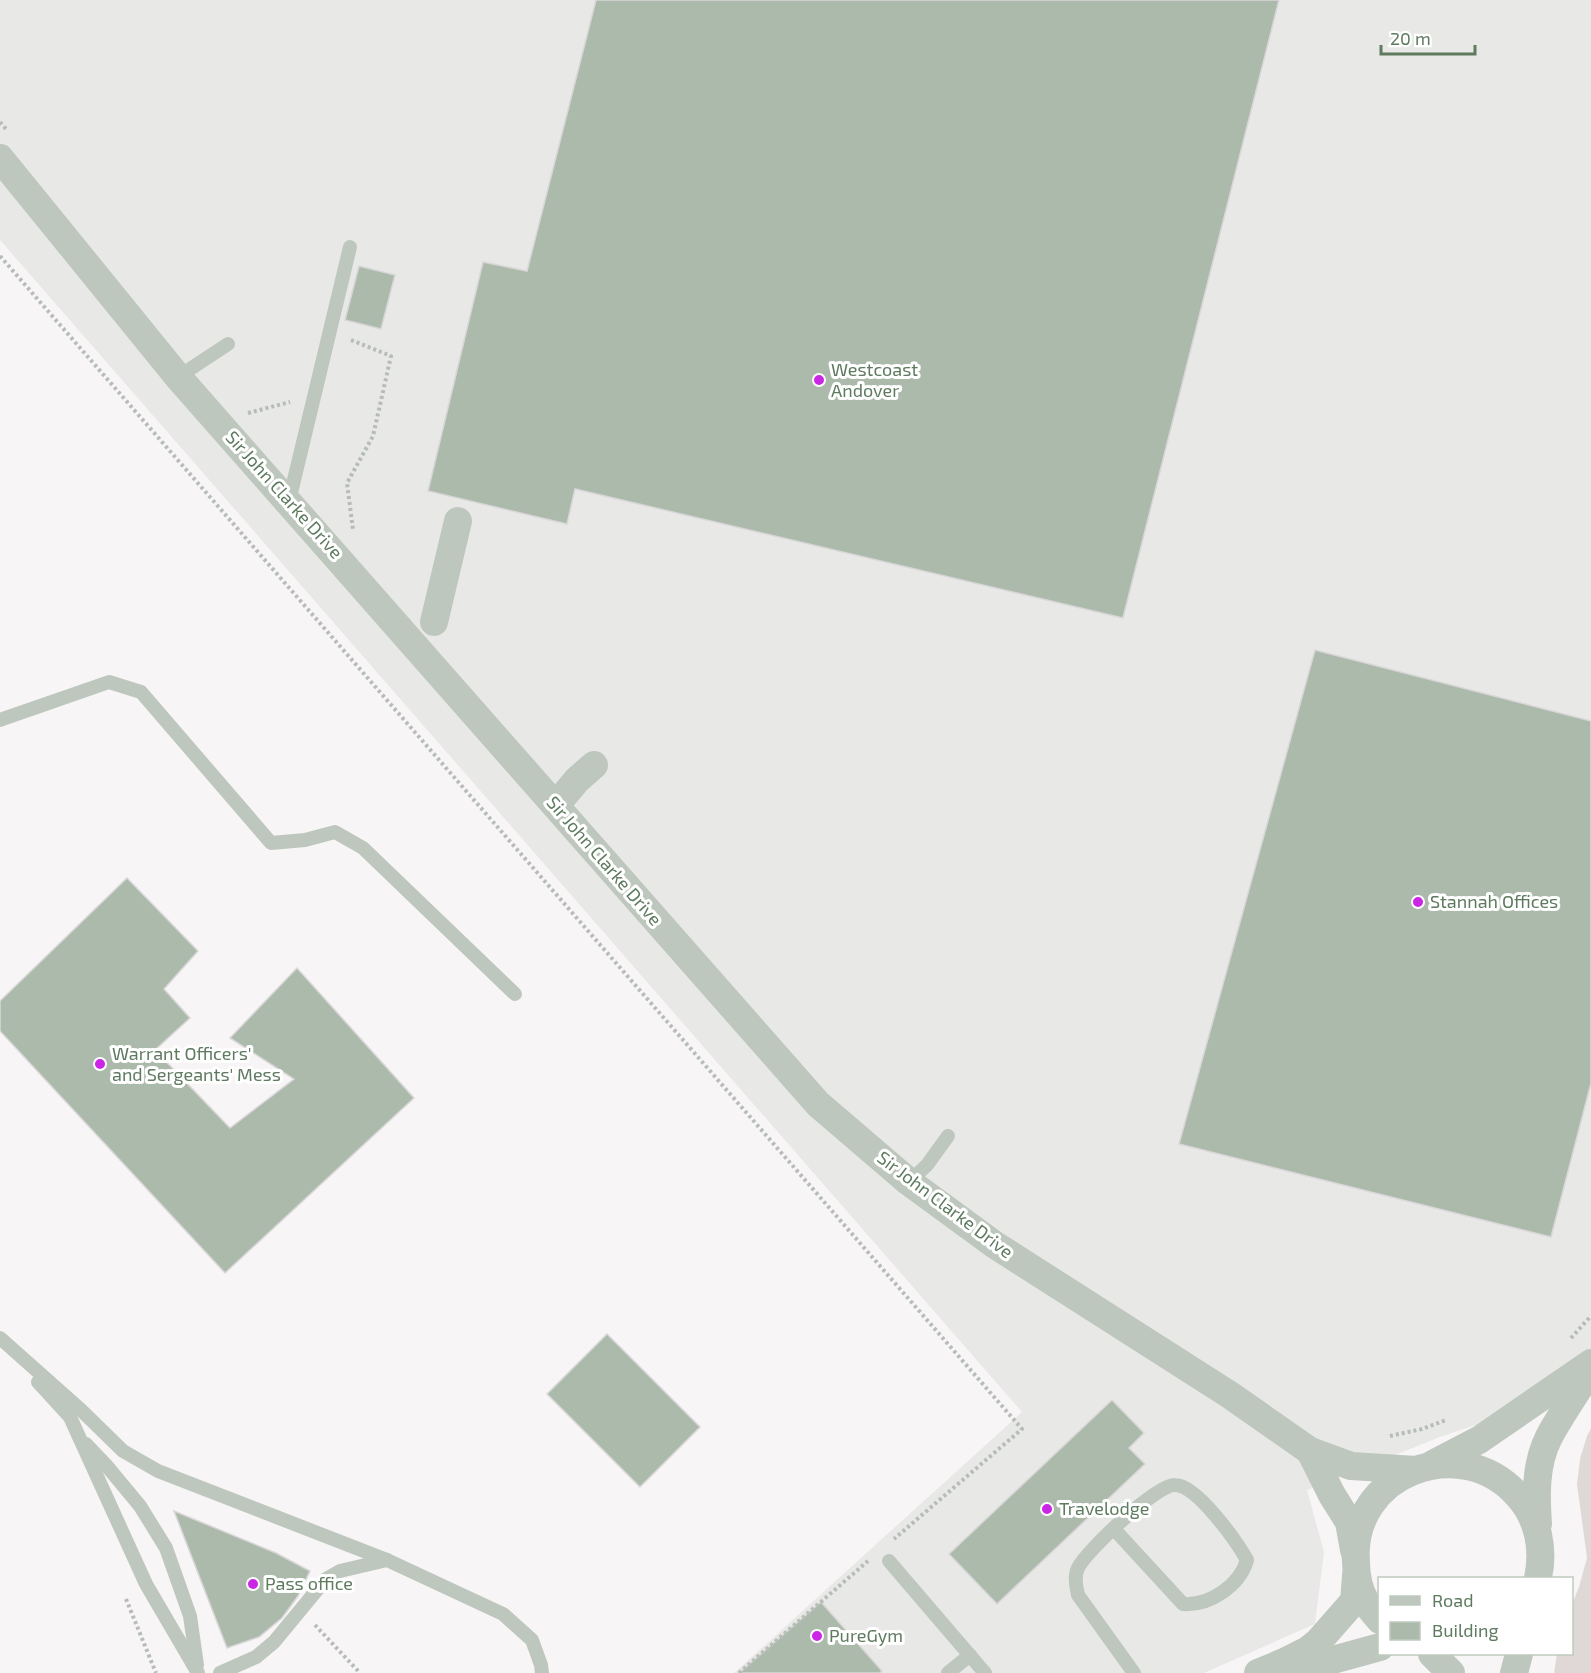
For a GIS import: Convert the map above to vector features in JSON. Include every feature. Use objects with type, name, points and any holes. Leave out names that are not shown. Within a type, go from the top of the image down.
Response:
[{"type":"street","name":"Sir John Clarke Drive","points":[[0,158],[178,377],[818,1104],[909,1182],[995,1245],[1230,1395],[1310,1451]]},
{"type":"street","points":[[434,622],[459,521]]},
{"type":"street","points":[[556,805],[577,780],[594,765]]},
{"type":"street","points":[[1310,1451],[1352,1466],[1422,1468],[1479,1440],[1591,1363]]},
{"type":"street","points":[[1538,1537],[1536,1491],[1548,1438],[1591,1369]]},
{"type":"street","points":[[1310,1451],[1332,1495],[1349,1522],[1356,1564],[1366,1602],[1378,1617]]},
{"type":"street","points":[[1258,1673],[1308,1650],[1318,1642],[1354,1600],[1359,1527],[1369,1506],[1387,1486],[1407,1473],[1439,1464],[1469,1466],[1497,1477],[1525,1504],[1535,1522],[1541,1547],[1538,1577]]},
{"type":"street","points":[[1284,1662],[1329,1661],[1378,1648]]},
{"type":"street","points":[[1434,1655],[1451,1673]]},
{"type":"street","points":[[1514,1673],[1519,1655]]},
{"type":"lane","points":[[289,501],[350,247]]},
{"type":"lane","points":[[178,377],[228,344]]},
{"type":"lane","points":[[0,720],[109,682],[141,692],[271,843],[305,840],[335,832],[363,848],[515,994]]},
{"type":"lane","points":[[909,1182],[927,1165],[948,1136]]},
{"type":"lane","points":[[0,1340],[70,1417],[146,1584],[198,1673]]},
{"type":"lane","points":[[0,1340],[81,1410],[123,1451],[158,1471],[387,1560],[503,1614],[532,1640],[542,1673]]},
{"type":"lane","points":[[78,1436],[140,1506],[166,1548],[190,1616],[198,1673]]},
{"type":"lane","points":[[1114,1529],[1184,1604],[1196,1605],[1211,1600],[1243,1573],[1247,1560],[1240,1547],[1206,1505],[1188,1489],[1176,1484],[1156,1491],[1114,1529],[1078,1568],[1076,1582],[1078,1595],[1134,1673]]},
{"type":"lane","points":[[220,1673],[256,1657],[274,1642],[326,1579],[340,1571],[387,1560]]},
{"type":"lane","points":[[889,1561],[985,1673]]},
{"type":"lane","points":[[948,1673],[970,1655]]},
{"type":"path","points":[[0,122],[8,130]]},
{"type":"path","points":[[0,256],[1022,1429],[892,1541]]},
{"type":"path","points":[[330,331],[392,356],[373,436],[347,483],[353,532]]},
{"type":"path","points":[[247,413],[292,401]]},
{"type":"path","points":[[1564,1345],[1591,1316]]},
{"type":"path","points":[[1380,1439],[1422,1429],[1452,1418]]},
{"type":"path","points":[[739,1673],[874,1556]]},
{"type":"path","points":[[311,1621],[360,1673]]},
{"type":"shaded area","points":[[0,0],[1591,0],[1591,1386],[1440,1437],[1307,1490],[1324,1552],[1315,1624],[1204,1673],[734,1673],[1022,1412],[0,240]]},
{"type":"shaded area","points":[[1591,1428],[1591,1673],[1554,1673],[1557,1655],[1573,1655],[1573,1602],[1587,1558],[1577,1484],[1580,1459]]},
{"type":"building","name":"Westcoast Andover","points":[[596,0],[1279,0],[1123,618],[575,489],[567,524],[428,491],[483,262],[527,271]]},
{"type":"building","points":[[359,266],[395,275],[381,329],[345,320]]},
{"type":"building","name":"Stannah Offices","points":[[1315,650],[1591,721],[1591,1083],[1551,1237],[1179,1144]]},
{"type":"building","name":"Warrant Officers' and Sergeants' Mess","points":[[127,878],[198,951],[164,989],[190,1018],[155,1050],[230,1128],[294,1079],[230,1038],[297,968],[414,1098],[225,1273],[0,1031],[0,1001]]},
{"type":"building","points":[[607,1334],[700,1427],[640,1487],[547,1394]]},
{"type":"building","name":"Travelodge","points":[[1112,1400],[1144,1433],[1129,1448],[1145,1464],[997,1604],[949,1554]]},
{"type":"building","name":"Pass office","points":[[174,1511],[276,1553],[310,1571],[298,1596],[282,1618],[259,1637],[227,1648]]},
{"type":"building","name":"PureGym","points":[[821,1602],[882,1671],[879,1673],[739,1673]]},
{"type":"place","name":"Westcoast Andover","points":[[819,380]]},
{"type":"place","name":"Stannah Offices","points":[[1418,902]]},
{"type":"place","name":"Warrant Officers' and Sergeants' Mess","points":[[100,1064]]},
{"type":"place","name":"Travelodge","points":[[1047,1509]]},
{"type":"place","name":"Pass office","points":[[253,1584]]},
{"type":"place","name":"PureGym","points":[[817,1636]]}]
